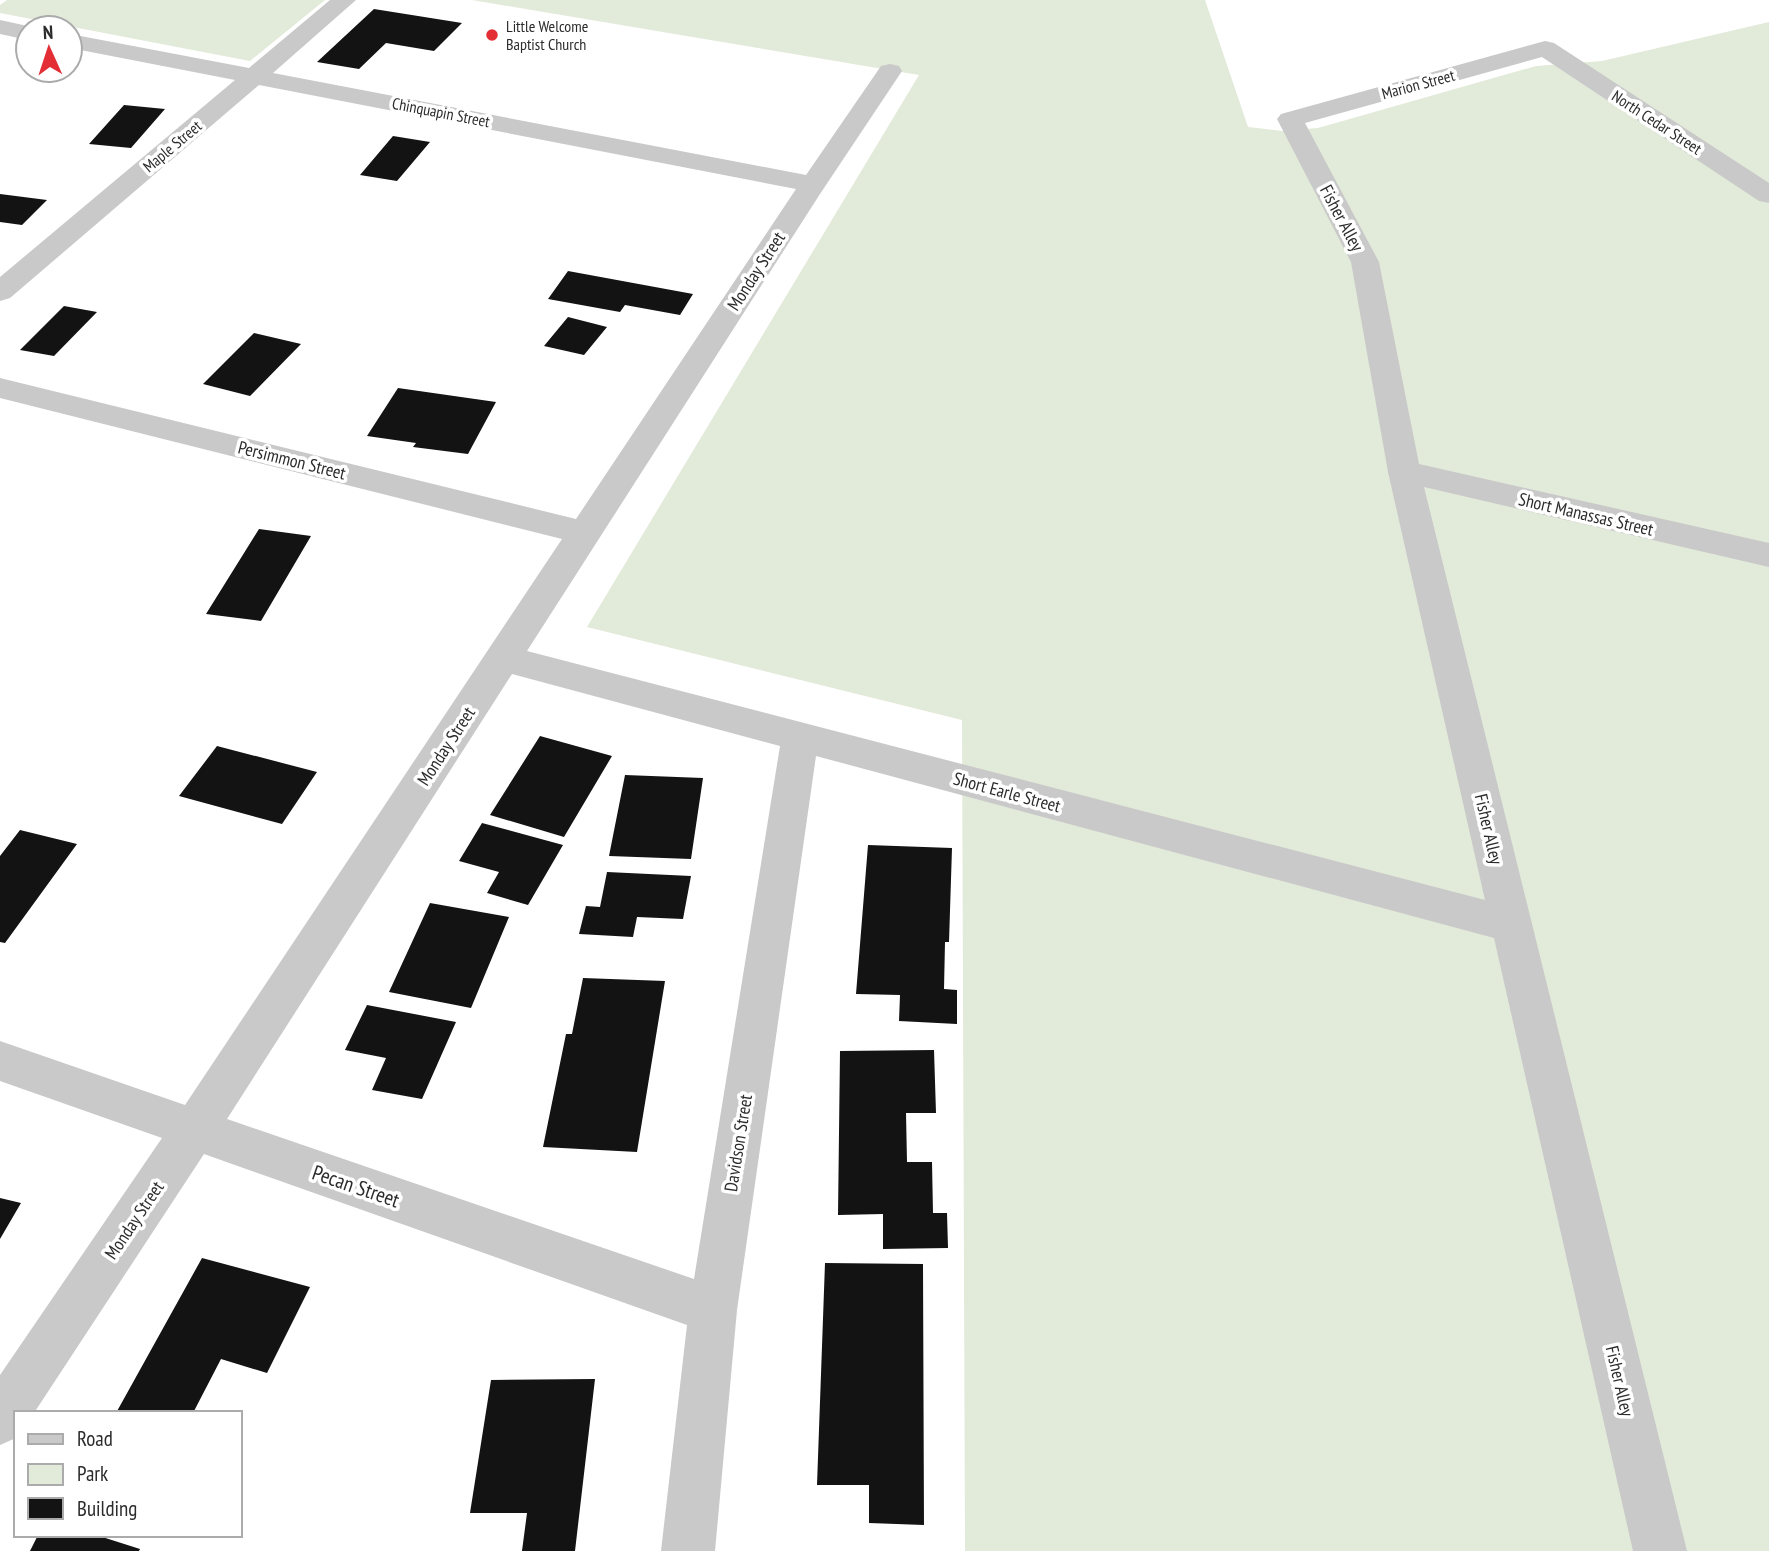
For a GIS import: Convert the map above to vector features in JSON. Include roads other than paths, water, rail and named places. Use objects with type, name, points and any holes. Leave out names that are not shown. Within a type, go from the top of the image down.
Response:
[{"type":"street","name":"Maple Street","points":[[0,292],[344,0]]},
{"type":"street","name":"Chinquapin Street","points":[[84,44],[813,184]]},
{"type":"street","name":"Marion Street","points":[[1290,119],[1545,48]]},
{"type":"street","name":"North Cedar Street","points":[[1545,48],[1769,195]]},
{"type":"street","name":"Monday Street","points":[[0,1419],[195,1129],[813,184],[890,71]]},
{"type":"street","name":"Fisher Alley","points":[[1290,119],[1365,262],[1404,472],[1660,1551]]},
{"type":"street","name":"Persimmon Street","points":[[0,388],[585,533]]},
{"type":"street","name":"Short Manassas Street","points":[[1404,472],[1769,555]]},
{"type":"street","name":"Short Earle Street","points":[[503,658],[1512,925]]},
{"type":"street","name":"Davidson Street","points":[[688,1551],[713,1310],[800,737]]},
{"type":"street","name":"Pecan Street","points":[[0,1061],[713,1310]]},
{"type":"place","name":"Little Welcome Baptist Church","points":[[492,35]]}]
